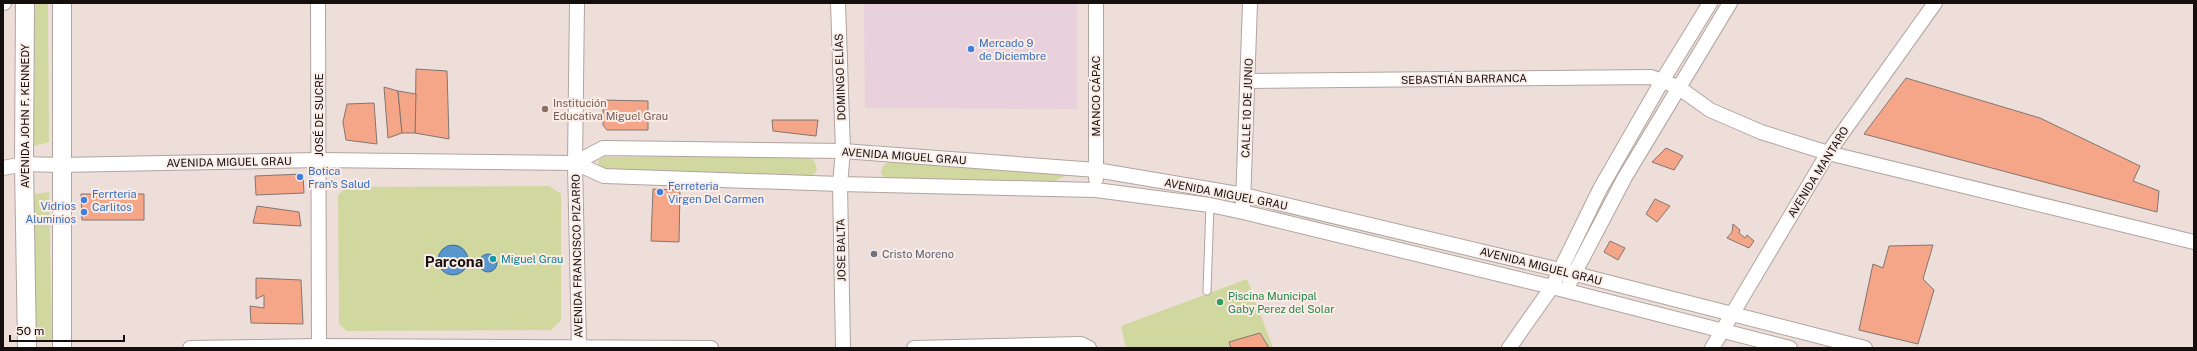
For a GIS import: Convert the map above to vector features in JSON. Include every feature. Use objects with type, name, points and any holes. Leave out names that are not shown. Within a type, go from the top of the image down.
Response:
[{"type":"street","name":"AVENIDA JOHN F. KENNEDY","points":[[25,3],[24,164],[27,348]]},
{"type":"street","points":[[62,3],[60,165],[62,348]]},
{"type":"street","name":"JOSÉ DE SUCRE","points":[[318,3],[319,347]]},
{"type":"street","name":"AVENIDA FRANCISCO PIZARRO","points":[[577,3],[575,163],[579,347]]},
{"type":"street","name":"DOMINGO ELÍAS","points":[[838,3],[843,151]]},
{"type":"street","name":"MANCO CÁPAC","points":[[1096,3],[1096,190]]},
{"type":"street","name":"CALLE 10 DE JUNIO","points":[[1243,212],[1250,3]]},
{"type":"street","points":[[1558,289],[1560,270],[1600,189],[1662,81],[1710,3]]},
{"type":"street","points":[[1509,348],[1558,289],[1575,274],[1625,177],[1678,86],[1730,3]]},
{"type":"street","name":"AVENIDA MANTARO","points":[[1712,348],[1828,153],[1935,3]]},
{"type":"street","name":"SEBASTIÁN BARRANCA","points":[[1248,81],[1651,78],[1678,86],[1710,110],[1761,132],[1828,153],[2194,242]]},
{"type":"street","name":"AVENIDA MIGUEL GRAU","points":[[575,163],[603,148],[843,151],[1096,170],[1244,195],[1560,270],[1865,348]]},
{"type":"street","name":"JOSE BALTA","points":[[843,151],[840,184],[843,348]]},
{"type":"street","name":"AVENIDA MIGUEL GRAU","points":[[3,168],[24,164],[60,165],[319,160],[575,163],[604,176],[840,184],[1096,190],[1210,205],[1243,212],[1558,289],[1790,348]]},
{"type":"street","points":[[914,348],[1081,344],[1089,348]]},
{"type":"street","points":[[190,348],[711,348]]},
{"type":"lane","points":[[1207,291],[1210,205]]},
{"type":"shaded area","name":"Mercado 9 de Diciembre","points":[[864,3],[1077,3],[1077,109],[865,108]]},
{"type":"green space","points":[[32,3],[48,3],[49,142],[34,146],[32,137]]},
{"type":"green space","points":[[808,155],[814,161],[817,170],[811,178],[602,170],[598,164],[599,160],[603,157]]},
{"type":"green space","points":[[889,161],[1057,172],[1065,176],[1054,181],[885,178],[881,173],[882,167]]},
{"type":"green space","points":[[549,186],[561,194],[561,320],[551,330],[347,331],[339,324],[338,195],[347,187]]},
{"type":"green space","points":[[49,192],[52,341],[33,341],[34,194]]},
{"type":"green space","name":"Piscina Municipal Gaby Perez del Solar","points":[[1247,279],[1273,348],[1126,348],[1121,326]]},
{"type":"water","points":[[453,245],[464,249],[468,260],[464,271],[453,275],[442,271],[438,260],[442,249]]},
{"type":"water","points":[[488,254],[492,255],[496,259],[496,267],[492,271],[488,272],[484,271],[480,267],[479,263],[480,259],[484,255]]},
{"type":"building","points":[[416,69],[447,71],[449,139],[415,133]]},
{"type":"building","points":[[1906,78],[2040,118],[2140,166],[2133,181],[2159,191],[2157,212],[1864,134]]},
{"type":"building","points":[[384,87],[398,91],[402,133],[388,138]]},
{"type":"building","points":[[398,91],[416,94],[415,133],[402,133]]},
{"type":"building","points":[[603,100],[648,101],[648,130],[607,130],[603,125]]},
{"type":"building","points":[[374,103],[377,144],[346,140],[343,122],[347,104]]},
{"type":"building","points":[[772,120],[818,120],[816,136],[773,131]]},
{"type":"building","points":[[1666,148],[1683,156],[1674,170],[1652,162]]},
{"type":"building","points":[[303,174],[304,193],[256,195],[255,176]]},
{"type":"building","points":[[653,189],[680,190],[679,242],[651,241]]},
{"type":"building","points":[[81,194],[144,194],[144,220],[82,220]]},
{"type":"building","points":[[1655,199],[1670,206],[1657,222],[1646,214]]},
{"type":"building","points":[[257,206],[299,212],[301,226],[253,223]]},
{"type":"building","points":[[1733,224],[1740,230],[1739,233],[1745,238],[1747,235],[1754,241],[1749,248],[1727,238],[1732,232]]},
{"type":"building","points":[[1610,241],[1625,248],[1618,260],[1604,252]]},
{"type":"building","points":[[1933,245],[1923,279],[1934,290],[1918,344],[1859,330],[1873,264],[1883,268],[1889,246]]},
{"type":"building","points":[[256,278],[301,280],[303,324],[251,323],[250,306],[264,308],[264,295],[256,299]]},
{"type":"building","points":[[1260,333],[1269,348],[1231,348],[1229,342]]},
{"type":"place","name":"Mercado 9 de Diciembre","points":[[971,49]]},
{"type":"place","name":"Institución Educativa Miguel Grau","points":[[545,109]]},
{"type":"place","name":"Botica Fran's Salud","points":[[300,177]]},
{"type":"place","name":"Ferreteria Virgen Del Carmen","points":[[660,192]]},
{"type":"place","name":"Ferrteria Carlitos","points":[[84,200]]},
{"type":"place","name":"Vidrios Aluminios","points":[[84,212]]},
{"type":"place","name":"Cristo Moreno","points":[[874,254]]},
{"type":"place","name":"Miguel Grau","points":[[493,259]]},
{"type":"place","name":"Piscina Municipal Gaby Perez del Solar","points":[[1220,302]]},
{"type":"district","name":"Parcona","points":[[454,261]]}]
